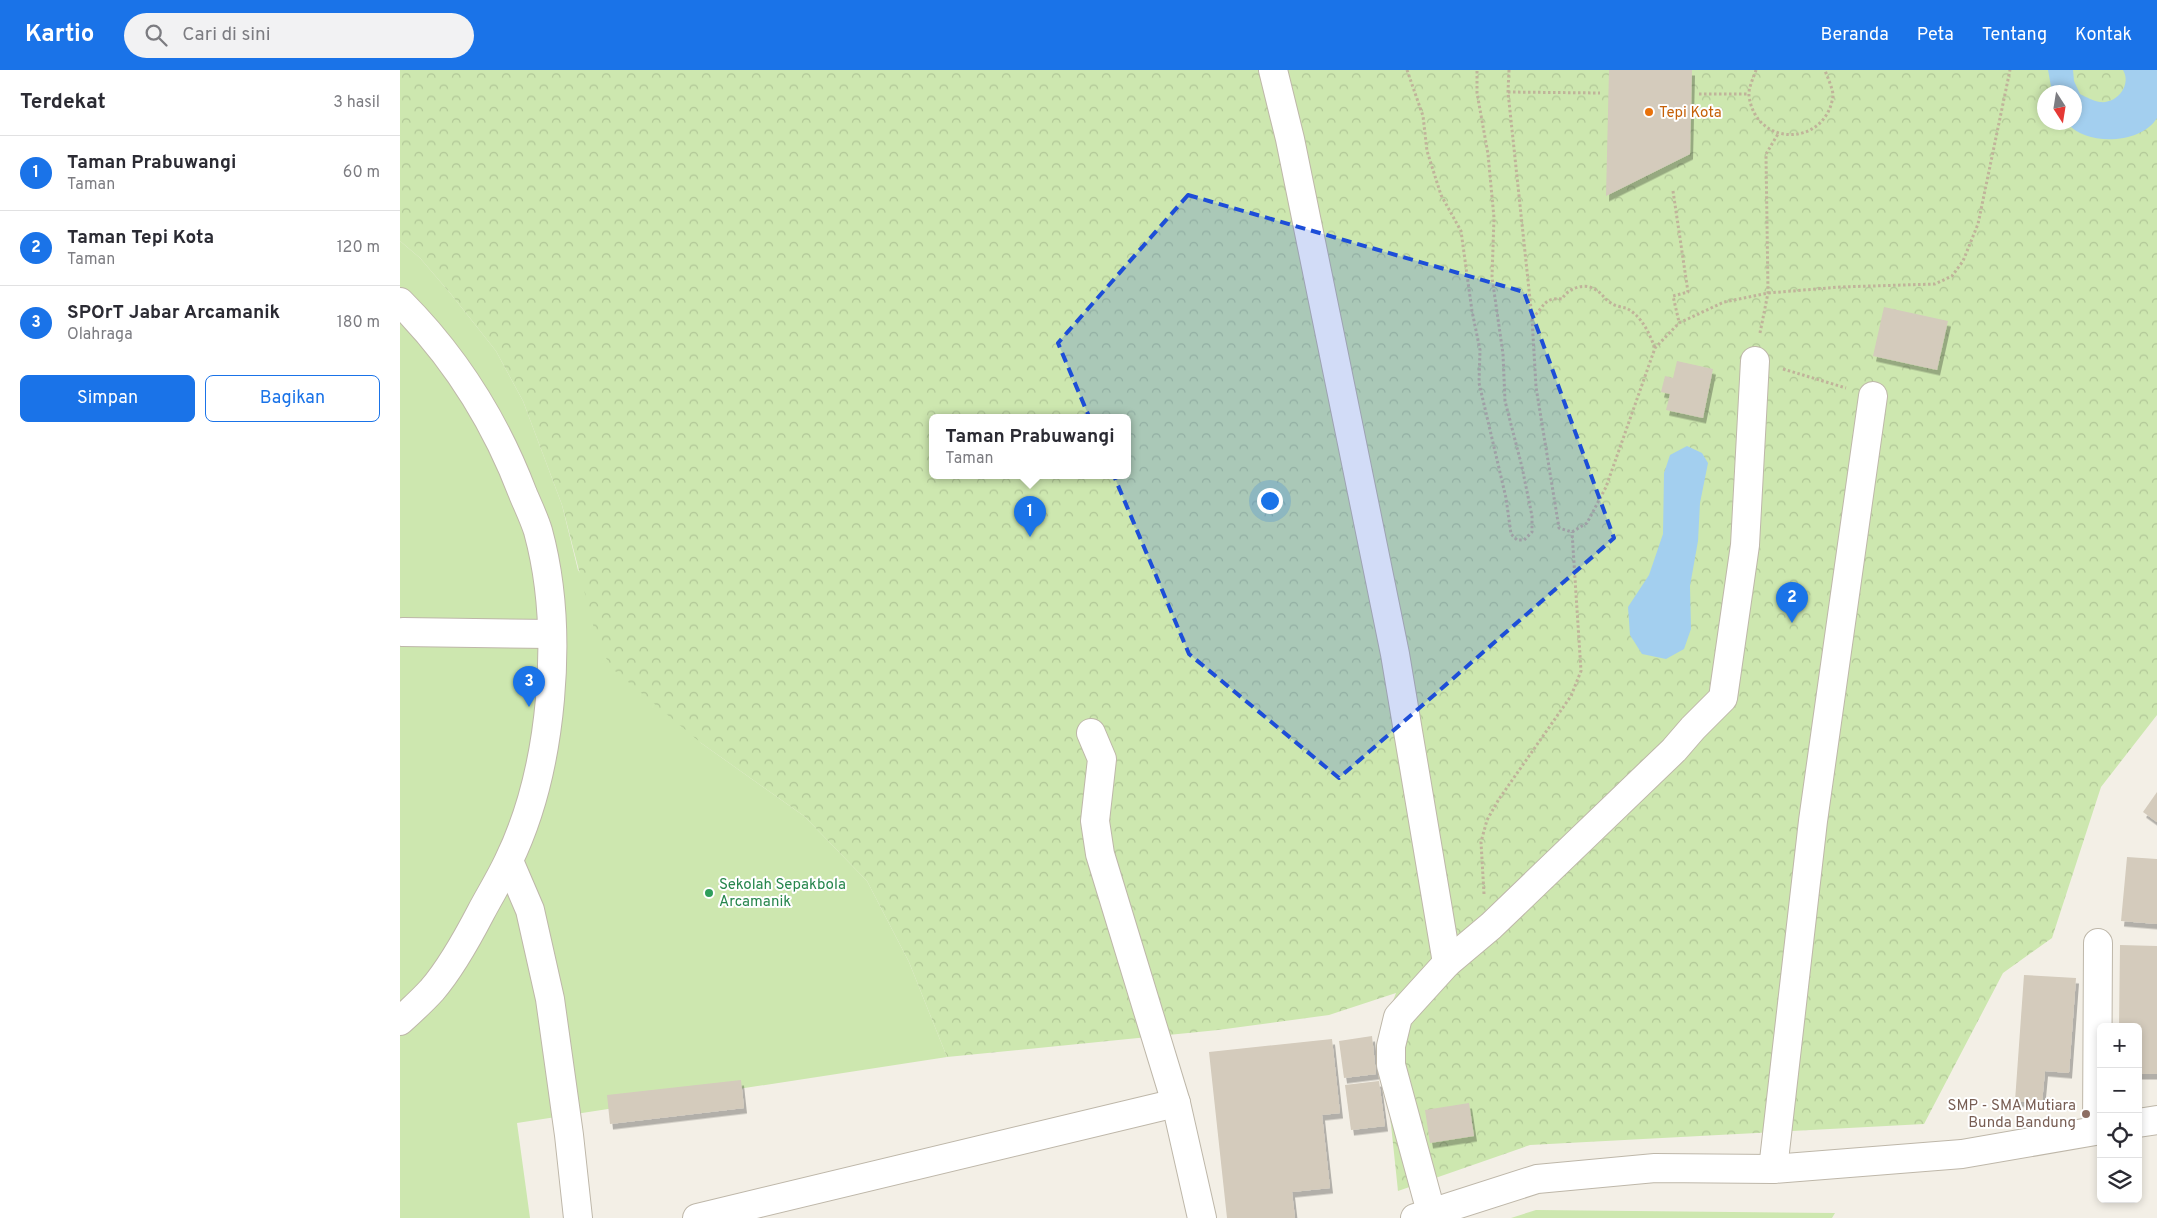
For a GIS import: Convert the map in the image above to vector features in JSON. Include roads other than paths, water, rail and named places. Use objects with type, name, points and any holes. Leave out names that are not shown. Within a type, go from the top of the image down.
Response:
[{"type":"street","points":[[1273,70],[1290,139],[1395,654],[1447,963]]},
{"type":"street","points":[[400,302],[451,360],[499,438],[538,530],[549,586],[551,634],[549,704],[541,763],[525,817],[509,861],[467,938],[433,989],[400,1021]]},
{"type":"street","points":[[1755,361],[1745,545],[1723,698],[1674,750],[1491,926],[1447,963],[1398,1017],[1391,1046],[1391,1065],[1423,1215],[1538,1179],[1655,1168],[1773,1169],[1962,1154],[2097,1130]]},
{"type":"street","points":[[1773,1169],[1814,821],[1873,396]]},
{"type":"street","points":[[403,632],[551,634]]},
{"type":"street","points":[[1091,733],[1102,759],[1095,821],[1100,854],[1176,1103],[1202,1218]]},
{"type":"street","points":[[509,861],[530,910],[550,999],[569,1135],[578,1218]]},
{"type":"street","points":[[2098,943],[2099,1113]]},
{"type":"street","points":[[697,1218],[1176,1103]]},
{"type":"street","points":[[2142,1122],[2157,1120]]},
{"type":"water","points":[[2048,70],[2073,70],[2076,85],[2051,85]]},
{"type":"water","points":[[2123,70],[2157,70],[2157,118],[2149,127],[2139,133],[2114,139],[2100,139],[2075,130],[2082,130],[2082,95],[2100,102],[2112,100],[2121,92],[2126,82]]},
{"type":"water","points":[[1687,446],[1702,453],[1708,463],[1700,503],[1698,541],[1690,586],[1691,629],[1684,649],[1666,659],[1642,654],[1630,635],[1628,607],[1649,575],[1663,534],[1664,473],[1670,455]]},
{"type":"place","name":"Tepi Kota","points":[[1649,112]]},
{"type":"place","name":"Taman Prabuwangi","points":[[1030,537]]},
{"type":"place","name":"Taman Tepi Kota","points":[[1792,623]]},
{"type":"place","name":"SPOrT Jabar Arcamanik","points":[[529,707]]},
{"type":"place","name":"Sekolah Sepakbola Arcamanik","points":[[709,893]]},
{"type":"place","name":"SMP - SMA Mutiara Bunda Bandung","points":[[2086,1114]]}]
